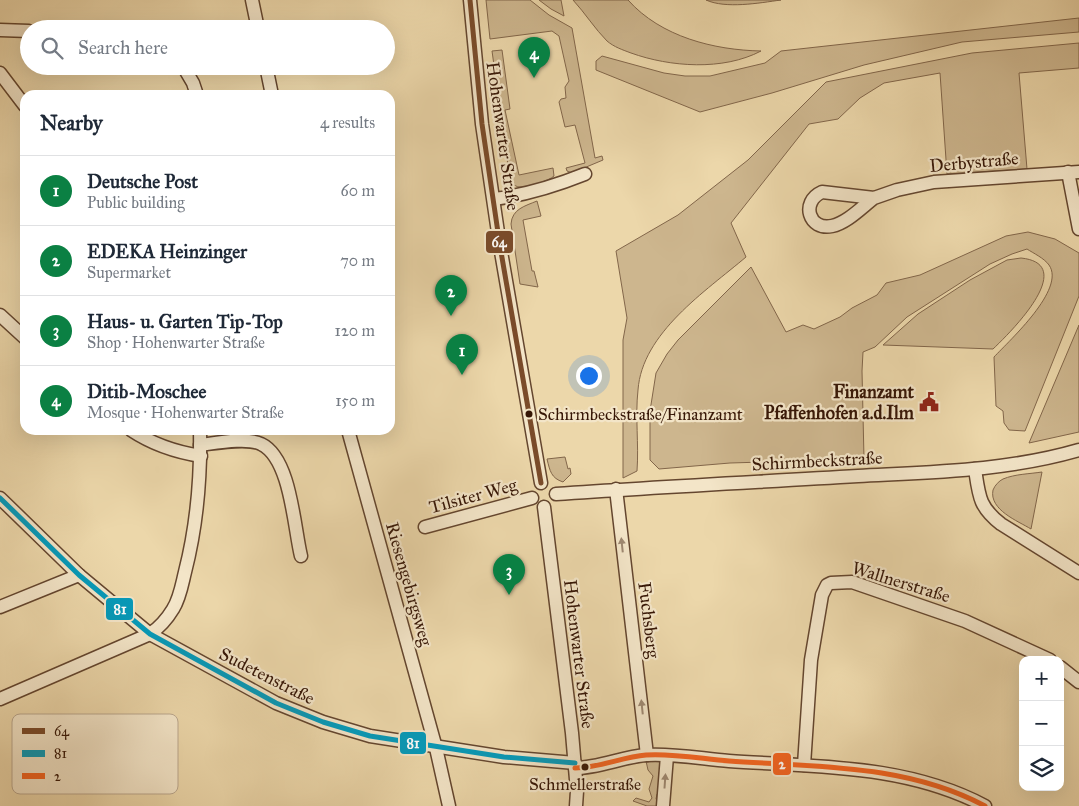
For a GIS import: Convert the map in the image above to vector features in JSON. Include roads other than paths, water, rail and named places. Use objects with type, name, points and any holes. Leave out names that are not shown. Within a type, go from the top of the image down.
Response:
[{"type":"street","points":[[252,0],[256,20]]},
{"type":"street","name":"Hohenwarter Straße","points":[[470,0],[482,124],[500,246],[541,483]]},
{"type":"street","points":[[0,30],[20,31]]},
{"type":"street","points":[[0,73],[20,99]]},
{"type":"street","points":[[188,75],[195,90]]},
{"type":"street","points":[[268,75],[271,90]]},
{"type":"street","points":[[1074,172],[1079,229]]},
{"type":"street","name":"Derbystraße","points":[[874,198],[822,192],[813,199],[809,212],[814,221],[826,227],[834,225],[850,216],[874,198],[903,188],[940,181],[1074,172]]},
{"type":"street","points":[[494,199],[555,186],[585,174]]},
{"type":"street","points":[[0,315],[20,333]]},
{"type":"street","points":[[139,435],[166,448],[201,451],[249,442],[261,444],[270,451],[278,462],[286,480],[301,556]]},
{"type":"street","points":[[0,699],[150,634],[169,616],[180,595],[198,504],[200,435]]},
{"type":"street","name":"Riesengebirgsweg","points":[[349,435],[436,748],[448,806]]},
{"type":"street","name":"Schirmbeckstraße","points":[[556,494],[975,469],[1034,461],[1079,450]]},
{"type":"street","points":[[975,469],[979,495],[983,506],[990,515],[1001,524],[1079,573]]},
{"type":"street","points":[[541,483],[547,483],[556,494],[552,504],[544,508],[536,505],[532,498],[533,489],[541,483]]},
{"type":"street","name":"Fuchsberg","points":[[616,490],[647,755]]},
{"type":"street","name":"Sudetenstraße","points":[[0,498],[79,575],[150,634],[276,703],[323,722],[370,736],[504,758],[575,766]]},
{"type":"street","name":"Tilsiter Weg","points":[[424,527],[532,498]]},
{"type":"street","name":"Hohenwarter Straße","points":[[544,508],[575,766],[576,806]]},
{"type":"street","points":[[0,607],[79,575]]},
{"type":"street","name":"Wallnerstraße","points":[[804,765],[811,660],[822,595],[827,585],[831,582],[852,582],[965,621],[1041,656]]},
{"type":"street","points":[[1064,670],[1079,682]]},
{"type":"street","points":[[575,766],[595,766],[647,755],[860,769],[938,786],[985,806]]},
{"type":"street","points":[[663,806],[667,756]]},
{"type":"place","name":"Ditib-Moschee","points":[[534,78]]},
{"type":"place","name":"EDEKA Heinzinger","points":[[451,316]]},
{"type":"place","name":"Deutsche Post","points":[[462,375]]},
{"type":"place","name":"Finanzamt Pfaffenhofen a.d.Ilm","points":[[929,402]]},
{"type":"place","name":"Schirmbeckstraße/Finanzamt","points":[[529,414]]},
{"type":"place","name":"Haus- u. Garten Tip-Top","points":[[509,595]]},
{"type":"place","name":"Schmellerstraße","points":[[585,767]]}]
